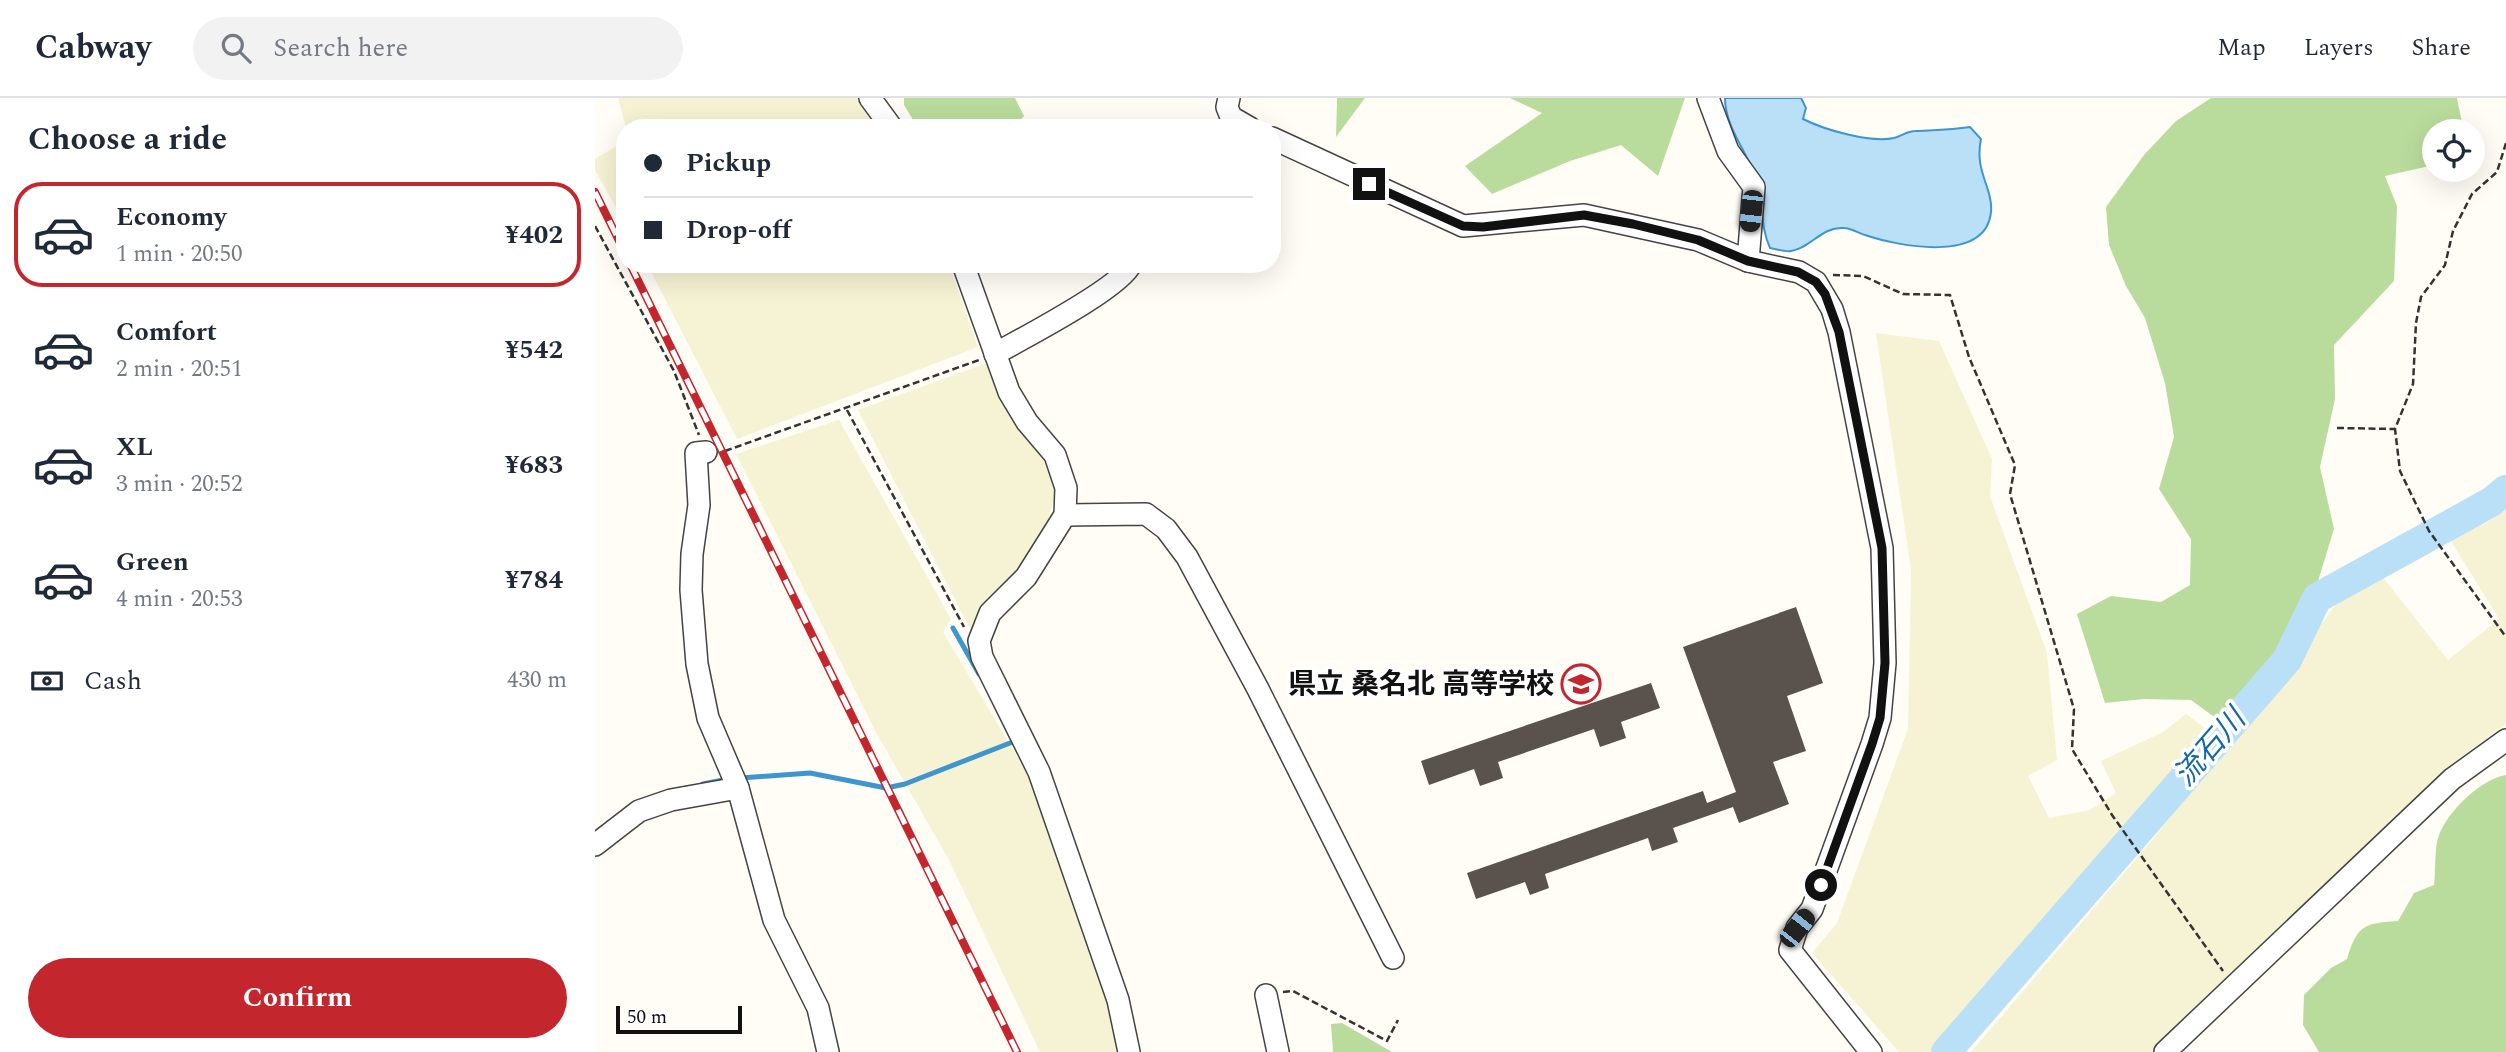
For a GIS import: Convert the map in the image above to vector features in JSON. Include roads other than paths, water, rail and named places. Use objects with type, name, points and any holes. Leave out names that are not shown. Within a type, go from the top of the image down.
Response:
[{"type":"street","points":[[870,98],[885,119]]},
{"type":"street","points":[[1708,98],[1728,151],[1754,187],[1748,261]]},
{"type":"street","points":[[1218,119],[1228,103]]},
{"type":"street","points":[[1228,103],[1231,117],[1234,119]]},
{"type":"street","points":[[1281,142],[1463,226],[1483,227],[1584,215],[1698,240],[1748,261],[1798,272],[1816,282],[1832,309],[1839,332],[1882,548],[1885,663],[1880,718],[1872,744],[1812,909],[1797,928],[1790,950],[1871,1052]]},
{"type":"street","points":[[966,273],[1009,392],[1027,422],[1055,455],[1066,488],[1065,515],[1026,578],[990,613],[979,641],[982,657],[1039,772],[1118,1000],[1129,1052]]},
{"type":"street","points":[[995,354],[1110,287],[1127,273]]},
{"type":"street","points":[[706,452],[696,453],[699,505],[691,578],[696,652],[708,718],[737,788],[774,920],[818,1008],[828,1052]]},
{"type":"street","points":[[1065,515],[1146,514],[1166,529],[1187,557],[1258,689],[1393,958]]},
{"type":"street","points":[[2165,1052],[2452,779],[2506,740]]},
{"type":"street","points":[[595,845],[639,811],[671,800],[737,788]]},
{"type":"street","points":[[1266,995],[1278,1052]]},
{"type":"water","points":[[1725,98],[1801,98],[1806,108],[1803,119],[1835,131],[1873,139],[1894,138],[1912,131],[1970,127],[1981,139],[1980,161],[1991,203],[1991,212],[1985,228],[1974,239],[1957,245],[1938,247],[1897,243],[1849,229],[1836,228],[1798,249],[1783,251],[1770,248],[1756,179],[1732,129]]},
{"type":"waterway","name":"流石川","points":[[1946,1052],[2287,660],[2317,598],[2491,502],[2506,490]]},
{"type":"waterway","points":[[953,628],[979,674]]},
{"type":"waterway","points":[[741,778],[810,773],[886,788],[905,784],[1015,741],[1013,738]]},
{"type":"waterway","points":[[703,784],[728,779]]},
{"type":"railway","points":[[595,192],[616,235]]},
{"type":"railway","points":[[634,273],[1017,1052]]},
{"type":"place","name":"県立 桑名北 高等学校","points":[[1581,684]]}]
